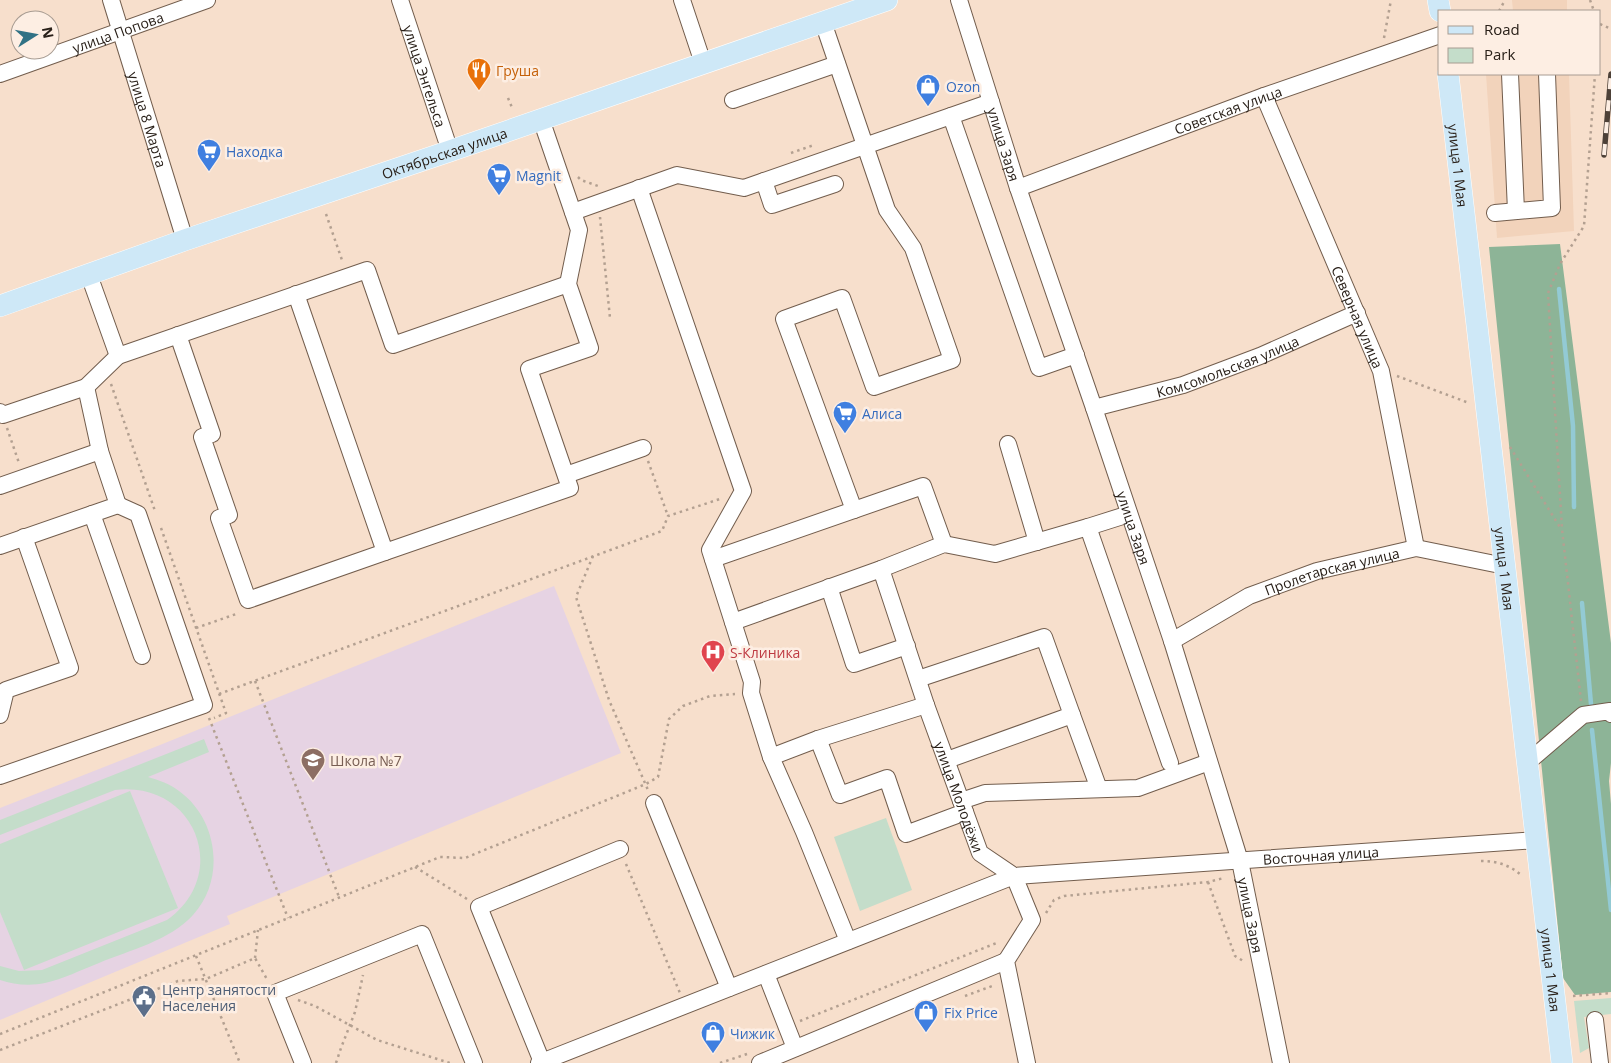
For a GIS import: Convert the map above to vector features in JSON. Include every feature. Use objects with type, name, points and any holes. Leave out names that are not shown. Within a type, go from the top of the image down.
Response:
[{"type":"main road","name":"Октябрьская улица","points":[[0,306],[186,240],[888,0]]},
{"type":"main road","name":"улица 1 Мая","points":[[1448,75],[1562,1063]]},
{"type":"street","name":"улица 8 Марта","points":[[112,0],[186,240]]},
{"type":"street","name":"улица Попова","points":[[0,74],[207,0]]},
{"type":"street","name":"улица Энгельса","points":[[400,0],[450,151]]},
{"type":"street","points":[[682,0],[703,64]]},
{"type":"street","name":"улица Заря","points":[[958,0],[1018,188],[1172,641],[1210,762],[1240,861],[1281,1063]]},
{"type":"street","points":[[823,22],[888,210],[913,248],[952,360],[874,387],[842,298],[784,319],[854,510]]},
{"type":"street","name":"Советская улица","points":[[1018,188],[1264,96],[1438,35]]},
{"type":"street","points":[[733,100],[837,64]]},
{"type":"street","points":[[1510,75],[1516,211]]},
{"type":"street","points":[[1495,213],[1552,208],[1547,75]]},
{"type":"street","name":"Северная улица","points":[[1264,96],[1381,371],[1416,548]]},
{"type":"street","points":[[573,212],[676,176],[744,188],[991,102]]},
{"type":"street","points":[[951,116],[1039,368],[1076,355]]},
{"type":"street","points":[[178,335],[212,434],[202,437],[229,515],[219,518],[248,600],[570,488],[529,369],[590,348],[568,284],[579,230],[541,119]]},
{"type":"street","points":[[764,181],[772,205],[834,184]]},
{"type":"street","points":[[639,188],[743,491],[710,550],[752,682],[751,693],[771,757],[848,941]]},
{"type":"street","points":[[1,414],[86,387],[118,356],[367,270],[393,345],[568,284]]},
{"type":"street","points":[[89,275],[118,356]]},
{"type":"street","points":[[296,294],[385,552]]},
{"type":"street","name":"Комсомольская улица","points":[[1094,408],[1183,385],[1260,356],[1357,313]]},
{"type":"street","points":[[86,387],[100,451],[118,505]]},
{"type":"street","points":[[1008,444],[1037,542]]},
{"type":"street","points":[[566,475],[643,448]]},
{"type":"street","points":[[0,486],[100,451]]},
{"type":"street","points":[[713,559],[923,486],[944,544]]},
{"type":"street","points":[[0,546],[118,505],[138,514],[204,705],[0,776]]},
{"type":"street","points":[[92,514],[142,656]]},
{"type":"street","points":[[733,622],[944,544],[995,554],[1129,514]]},
{"type":"street","points":[[1088,527],[1170,763]]},
{"type":"street","points":[[0,714],[6,690],[70,668],[24,537]]},
{"type":"street","name":"Пролетарская улица","points":[[1172,641],[1248,596],[1317,571],[1416,548],[1505,566]]},
{"type":"street","name":"улица Молодёжи","points":[[881,568],[926,704],[980,853],[1014,876]]},
{"type":"street","points":[[829,587],[854,664],[907,646]]},
{"type":"street","points":[[918,679],[1044,637],[1099,789]]},
{"type":"street","points":[[771,757],[818,739],[926,704]]},
{"type":"street","points":[[1528,762],[1582,715],[1610,711],[1611,714]]},
{"type":"street","points":[[946,760],[1072,715]]},
{"type":"street","points":[[818,739],[840,795],[887,778],[906,834],[963,807],[985,793],[1138,788],[1210,762]]},
{"type":"street","points":[[654,803],[729,988]]},
{"type":"street","name":"Восточная улица","points":[[540,1062],[1014,876],[1537,840]]},
{"type":"street","points":[[540,1062],[479,907],[620,849]]},
{"type":"street","points":[[757,1057],[778,1060],[795,1048],[1006,960],[1032,920],[1014,876]]},
{"type":"street","points":[[303,1063],[275,993],[422,934],[474,1063]]},
{"type":"street","points":[[1006,960],[1027,1063]]},
{"type":"street","points":[[766,974],[795,1048]]},
{"type":"street","points":[[1595,1020],[1599,1062]]},
{"type":"path","points":[[1381,55],[1391,0]]},
{"type":"path","points":[[1582,715],[1562,529],[1548,293],[1560,264],[1584,226],[1595,75]]},
{"type":"path","points":[[596,186],[610,318]]},
{"type":"path","points":[[326,214],[347,276]]},
{"type":"path","points":[[1381,371],[1487,409]]},
{"type":"path","points":[[1,414],[24,478]]},
{"type":"path","points":[[1507,441],[1562,529]]},
{"type":"path","points":[[219,694],[662,531],[668,516],[643,448]]},
{"type":"path","points":[[668,516],[743,491]]},
{"type":"path","points":[[594,556],[576,597],[609,700],[654,803]]},
{"type":"path","points":[[255,680],[339,897]]},
{"type":"path","points":[[0,1034],[440,857],[465,858],[646,784],[658,777],[669,719],[683,706],[710,696],[751,693]]},
{"type":"path","points":[[204,705],[288,918]]},
{"type":"path","points":[[620,849],[685,1006]]},
{"type":"path","points":[[1474,861],[1491,861],[1509,866],[1521,874],[1525,882]]},
{"type":"path","points":[[415,867],[479,907]]},
{"type":"path","points":[[1064,896],[1208,882],[1235,956],[1262,972]]},
{"type":"path","points":[[258,930],[255,958],[275,993],[315,1006],[377,1040],[450,1063]]},
{"type":"path","points":[[787,1028],[794,1023],[1025,932]]},
{"type":"path","points":[[196,955],[240,1063]]},
{"type":"path","points":[[336,1063],[355,1012],[367,956]]},
{"type":"path","points":[[0,1050],[178,981],[206,979],[255,958]]},
{"type":"path","points":[[1568,997],[1611,993]]},
{"type":"path","points":[[720,1063],[757,1057]]},
{"type":"shaded area","points":[[1512,0],[1567,0],[1567,10],[1513,10]]},
{"type":"shaded area","points":[[1486,75],[1569,75],[1574,231],[1497,238]]},
{"type":"shaded area","name":"Школа №7","points":[[554,586],[621,753],[227,916],[230,924],[0,1020],[0,808]]},
{"type":"green space","points":[[1560,244],[1611,643],[1611,763],[1609,781],[1611,804],[1611,992],[1575,995],[1563,978],[1489,247]]},
{"type":"green space","points":[[204,739],[209,752],[148,777],[172,786],[179,791],[192,803],[202,817],[209,833],[213,850],[210,884],[203,900],[193,915],[173,932],[161,938],[58,979],[28,985],[0,980],[0,966],[19,971],[42,970],[167,920],[187,901],[198,879],[200,856],[195,834],[184,815],[166,800],[143,791],[115,790],[0,835],[0,820]]},
{"type":"green space","points":[[130,791],[178,908],[24,970],[0,912],[0,844]]},
{"type":"green space","points":[[886,818],[912,890],[860,911],[834,837]]},
{"type":"green space","points":[[1611,998],[1611,1014],[1584,1017],[1589,1048],[1580,1053],[1574,1001]]},
{"type":"waterway","points":[[1559,289],[1573,426],[1574,507]]},
{"type":"waterway","points":[[1582,603],[1591,704]]},
{"type":"waterway","points":[[1592,730],[1611,910]]},
{"type":"railway","points":[[1604,155],[1611,74]]},
{"type":"place","name":"Груша","points":[[479,91]]},
{"type":"place","name":"Ozon","points":[[928,107]]},
{"type":"place","name":"Находка","points":[[209,172]]},
{"type":"place","name":"Magnit","points":[[499,196]]},
{"type":"place","name":"Алиса","points":[[845,434]]},
{"type":"place","name":"S-Клиника","points":[[713,673]]},
{"type":"place","name":"Школа №7","points":[[313,781]]},
{"type":"place","name":"Центр занятости Населения","points":[[144,1018]]},
{"type":"place","name":"Fix Price","points":[[926,1033]]},
{"type":"place","name":"Чижик","points":[[713,1054]]}]
